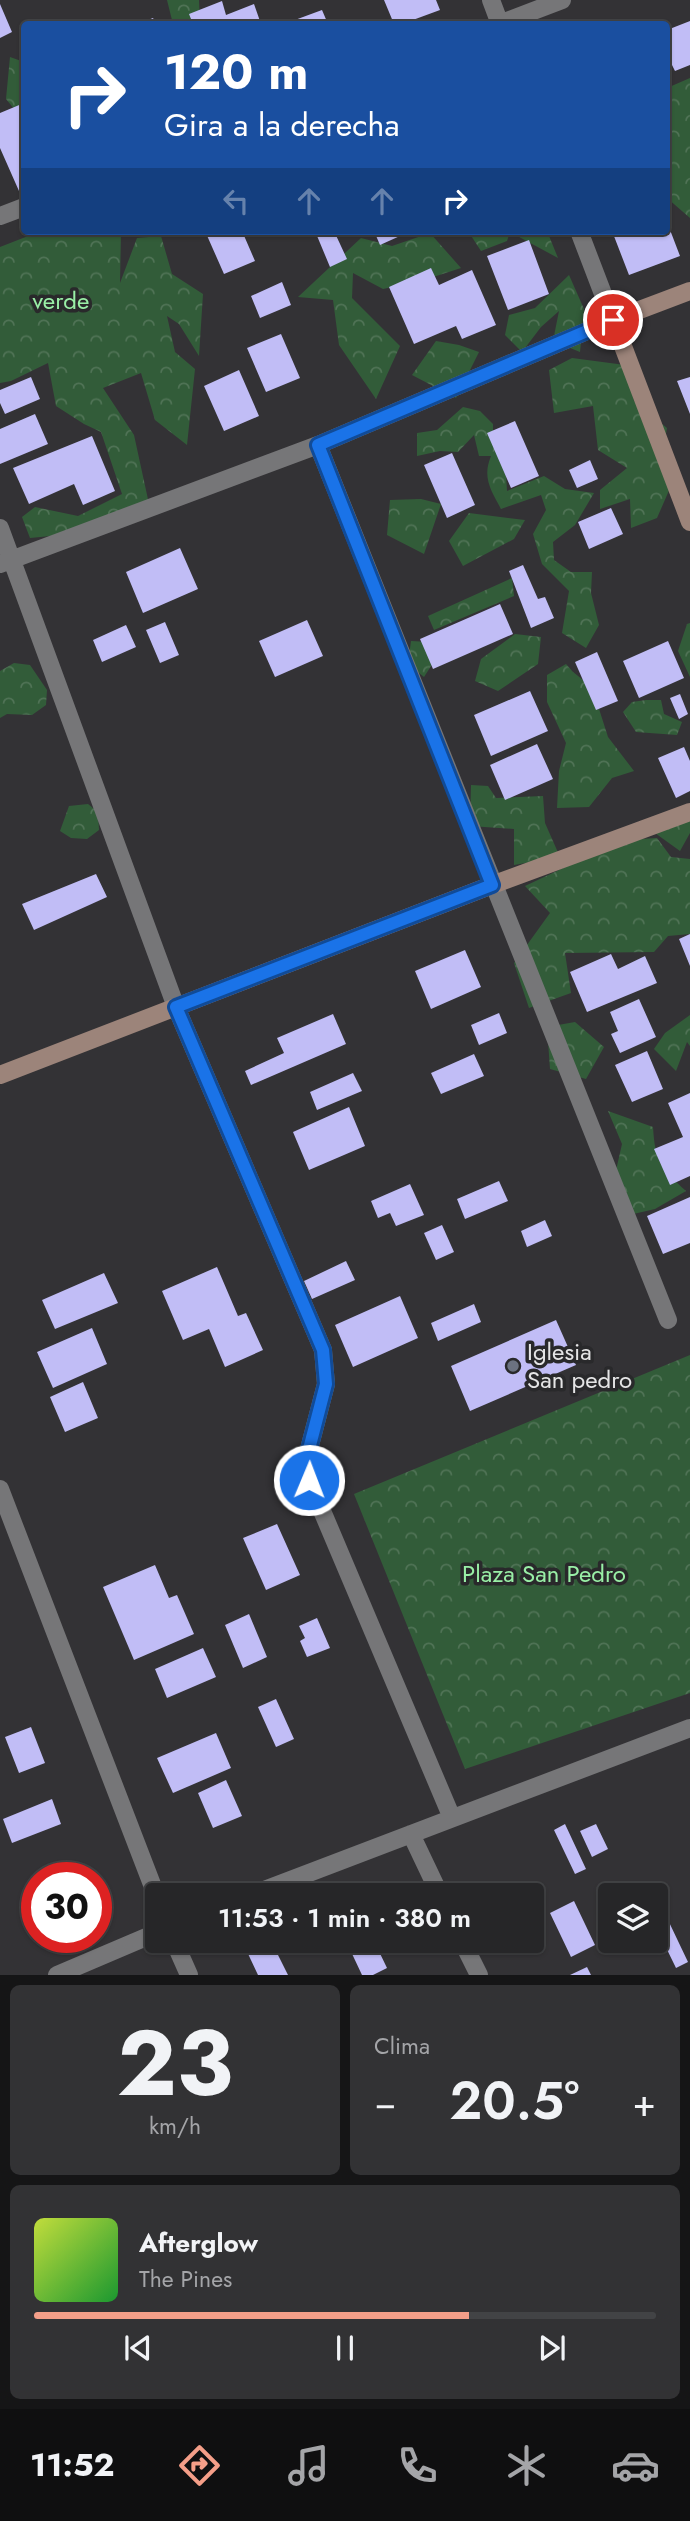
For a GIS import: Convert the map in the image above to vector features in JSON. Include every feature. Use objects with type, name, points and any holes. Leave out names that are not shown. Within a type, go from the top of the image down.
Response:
[{"type":"street","points":[[491,0],[499,21]]},
{"type":"street","points":[[508,21],[562,0]]},
{"type":"street","points":[[0,216],[21,207]]},
{"type":"street","points":[[581,235],[690,522]]},
{"type":"street","points":[[6,561],[318,445],[613,320],[690,291]]},
{"type":"street","points":[[318,445],[668,1320]]},
{"type":"street","points":[[0,528],[6,561],[176,1007],[323,1350],[326,1384],[308,1453],[309,1480],[452,1818]]},
{"type":"street","points":[[0,1075],[492,885],[690,812]]},
{"type":"street","points":[[0,1489],[151,1883]]},
{"type":"street","points":[[282,1883],[690,1728]]},
{"type":"street","points":[[411,1834],[434,1883]]},
{"type":"street","points":[[57,1975],[145,1937]]},
{"type":"street","points":[[179,1953],[189,1975]]},
{"type":"street","points":[[468,1953],[479,1975]]},
{"type":"green space","points":[[167,0],[199,0],[200,21],[172,21]]},
{"type":"green space","points":[[10,57],[21,61],[21,117],[6,99]]},
{"type":"green space","points":[[690,78],[690,218],[670,201],[670,87]]},
{"type":"green space","name":"verde","points":[[31,235],[121,235],[120,283],[137,238],[161,236],[172,274],[203,294],[199,356],[179,324],[167,316],[175,352],[195,369],[187,445],[155,420],[141,373],[103,388],[134,435],[149,504],[71,534],[30,538],[22,517],[35,507],[78,516],[122,494],[101,432],[56,406],[48,363],[11,381],[0,383],[0,247]]},
{"type":"green space","points":[[432,235],[461,268],[383,289],[353,273],[352,298],[400,346],[376,399],[339,345],[333,300],[298,297],[361,238],[392,246]]},
{"type":"green space","points":[[471,235],[509,235],[507,241],[481,251]]},
{"type":"green space","points":[[516,235],[549,235],[558,258]]},
{"type":"green space","points":[[569,275],[584,309],[580,352],[553,341],[559,311],[541,327],[522,352],[505,335],[509,315],[535,308]]},
{"type":"green space","points":[[436,341],[479,352],[456,398],[412,375]]},
{"type":"green space","points":[[572,358],[625,365],[634,401],[667,428],[661,462],[674,479],[657,518],[631,528],[630,499],[600,509],[600,490],[627,468],[598,450],[593,406],[554,413],[549,370]]},
{"type":"green space","points":[[463,407],[480,411],[493,424],[493,440],[505,457],[507,491],[544,476],[565,489],[594,493],[575,525],[553,542],[554,560],[571,572],[592,572],[591,593],[599,625],[586,648],[562,633],[569,591],[542,564],[533,534],[546,510],[541,495],[501,509],[491,490],[488,477],[491,456],[479,456],[474,435],[458,452],[440,451],[417,456],[417,433],[437,430]]},
{"type":"green space","points":[[421,499],[441,504],[424,554],[387,535],[390,500]]},
{"type":"green space","points":[[469,513],[525,520],[514,539],[463,566],[449,541]]},
{"type":"green space","points":[[512,578],[514,596],[434,630],[428,616]]},
{"type":"green space","points":[[690,623],[690,677],[678,651],[687,624]]},
{"type":"green space","points":[[515,634],[541,637],[538,664],[498,691],[475,681],[481,659]]},
{"type":"green space","points":[[411,641],[429,642],[440,652],[424,677],[408,664]]},
{"type":"green space","points":[[14,663],[30,665],[47,690],[46,705],[32,715],[7,714],[0,718],[0,671]]},
{"type":"green space","points":[[566,664],[592,687],[608,737],[634,771],[612,778],[589,807],[557,808],[559,771],[566,743],[547,702],[547,675]]},
{"type":"green space","points":[[661,700],[664,714],[682,722],[677,735],[636,732],[623,712],[632,702]]},
{"type":"green space","points":[[471,785],[488,786],[496,798],[543,796],[545,823],[560,857],[514,865],[514,829],[470,826]]},
{"type":"green space","points":[[88,804],[98,812],[99,830],[87,839],[71,838],[60,831],[69,806]]},
{"type":"green space","points":[[690,818],[690,833],[680,851],[655,833]]},
{"type":"green space","points":[[657,838],[671,857],[690,859],[690,934],[668,936],[654,952],[565,953],[571,993],[529,1008],[514,963],[550,913],[525,886],[623,840]]},
{"type":"green space","points":[[690,1015],[690,1046],[687,1042],[676,1071],[654,1049],[665,1033]]},
{"type":"green space","points":[[575,1022],[604,1047],[586,1079],[550,1069],[547,1027]]},
{"type":"green space","points":[[608,1111],[653,1127],[655,1149],[661,1163],[686,1191],[655,1209],[629,1215],[612,1188],[622,1144]]},
{"type":"green space","name":"Plaza San Pedro","points":[[690,1355],[690,1693],[465,1769],[354,1494]]},
{"type":"building","points":[[384,0],[436,0],[440,10],[410,21],[393,21]]},
{"type":"building","points":[[222,1],[226,15],[254,4],[260,21],[192,21],[189,14]]},
{"type":"building","points":[[0,4],[12,32],[0,38]]},
{"type":"building","points":[[322,10],[327,21],[292,21]]},
{"type":"building","points":[[690,21],[690,65],[675,71],[670,66],[670,29]]},
{"type":"building","points":[[21,104],[19,191],[0,148],[0,113]]},
{"type":"building","points":[[670,230],[680,256],[629,275],[614,235],[670,235]]},
{"type":"building","points":[[207,235],[244,235],[255,261],[224,274]]},
{"type":"building","points":[[317,235],[336,235],[347,259],[330,267]]},
{"type":"building","points":[[376,235],[402,235],[380,245]]},
{"type":"building","points":[[529,240],[549,294],[508,310],[487,256]]},
{"type":"building","points":[[431,268],[439,285],[472,270],[496,325],[462,339],[456,326],[414,344],[389,287]]},
{"type":"building","points":[[282,282],[291,305],[260,318],[251,296]]},
{"type":"building","points":[[281,334],[300,378],[266,392],[247,348]]},
{"type":"building","points":[[239,370],[259,416],[224,431],[204,386]]},
{"type":"building","points":[[31,377],[40,399],[5,414],[0,403],[0,390]]},
{"type":"building","points":[[690,377],[690,414],[677,381]]},
{"type":"building","points":[[35,414],[48,444],[0,464],[0,429]]},
{"type":"building","points":[[515,421],[539,476],[511,488],[487,433]]},
{"type":"building","points":[[92,436],[115,491],[83,505],[74,484],[29,504],[13,468]]},
{"type":"building","points":[[452,453],[475,505],[447,518],[424,465]]},
{"type":"building","points":[[590,460],[598,479],[577,488],[569,470]]},
{"type":"building","points":[[611,508],[623,534],[589,549],[578,522]]},
{"type":"building","points":[[180,548],[198,589],[143,613],[126,572]]},
{"type":"building","points":[[523,565],[538,599],[545,597],[554,618],[531,628],[509,571]]},
{"type":"building","points":[[500,604],[513,634],[433,669],[420,639]]},
{"type":"building","points":[[307,620],[323,656],[275,677],[259,641]]},
{"type":"building","points":[[165,622],[179,655],[160,663],[146,630]]},
{"type":"building","points":[[126,625],[136,647],[102,662],[93,640]]},
{"type":"building","points":[[668,641],[684,678],[639,698],[623,661]]},
{"type":"building","points":[[597,652],[618,701],[596,710],[575,662]]},
{"type":"building","points":[[530,691],[548,731],[491,756],[474,715]]},
{"type":"building","points":[[680,694],[688,714],[679,719],[670,698]]},
{"type":"building","points":[[537,744],[553,779],[505,800],[490,765]]},
{"type":"building","points":[[684,747],[690,761],[690,791],[676,798],[658,758]]},
{"type":"building","points":[[96,874],[107,897],[34,930],[22,904]]},
{"type":"building","points":[[690,934],[690,966],[679,939]]},
{"type":"building","points":[[465,950],[481,987],[431,1009],[415,971]]},
{"type":"building","points":[[611,954],[618,969],[645,956],[657,983],[587,1012],[570,972]]},
{"type":"building","points":[[639,999],[656,1037],[620,1053],[611,1034],[618,1031],[610,1012]]},
{"type":"building","points":[[499,1013],[507,1033],[479,1045],[471,1025]]},
{"type":"building","points":[[333,1014],[346,1044],[251,1085],[245,1071],[284,1053],[277,1038]]},
{"type":"building","points":[[647,1051],[663,1089],[632,1102],[615,1065]]},
{"type":"building","points":[[474,1054],[484,1076],[441,1094],[431,1073]]},
{"type":"building","points":[[353,1073],[362,1091],[317,1110],[310,1092]]},
{"type":"building","points":[[690,1093],[690,1176],[670,1185],[654,1149],[683,1137],[668,1103]]},
{"type":"building","points":[[349,1107],[365,1146],[309,1170],[293,1132]]},
{"type":"building","points":[[499,1181],[508,1201],[465,1219],[457,1199]]},
{"type":"building","points":[[410,1184],[424,1215],[396,1226],[390,1213],[378,1218],[371,1201]]},
{"type":"building","points":[[690,1197],[690,1243],[663,1254],[647,1216]]},
{"type":"building","points":[[545,1220],[552,1236],[527,1247],[521,1231]]},
{"type":"building","points":[[442,1225],[454,1252],[436,1260],[424,1233]]},
{"type":"building","points":[[346,1261],[355,1280],[312,1299],[304,1281]]},
{"type":"building","points":[[217,1267],[238,1316],[246,1313],[263,1350],[225,1367],[209,1329],[183,1340],[162,1291]]},
{"type":"building","points":[[104,1273],[118,1303],[55,1329],[42,1300]]},
{"type":"building","points":[[400,1296],[418,1338],[353,1367],[335,1325]]},
{"type":"building","points":[[474,1304],[481,1322],[438,1341],[431,1323]]},
{"type":"building","name":"Iglesia San pedro","points":[[556,1320],[576,1365],[470,1411],[451,1366]]},
{"type":"building","points":[[92,1328],[107,1364],[53,1388],[37,1352]]},
{"type":"building","points":[[83,1382],[98,1418],[65,1432],[50,1397]]},
{"type":"building","points":[[277,1524],[300,1575],[266,1590],[243,1538]]},
{"type":"building","points":[[155,1565],[169,1598],[177,1595],[194,1634],[134,1660],[103,1587]]},
{"type":"building","points":[[249,1614],[267,1657],[243,1668],[225,1625]]},
{"type":"building","points":[[317,1618],[330,1648],[307,1657],[300,1641],[305,1638],[299,1626]]},
{"type":"building","points":[[203,1648],[216,1677],[167,1698],[155,1669]]},
{"type":"building","points":[[276,1699],[294,1739],[276,1747],[258,1707]]},
{"type":"building","points":[[31,1727],[45,1763],[19,1773],[5,1737]]},
{"type":"building","points":[[216,1733],[231,1768],[173,1793],[157,1758]]},
{"type":"building","points":[[226,1780],[242,1816],[213,1828],[198,1793]]},
{"type":"building","points":[[52,1799],[61,1824],[12,1843],[3,1819]]},
{"type":"building","points":[[565,1824],[586,1869],[575,1874],[554,1830]]},
{"type":"building","points":[[596,1824],[608,1849],[592,1857],[580,1831]]},
{"type":"building","points":[[574,1901],[595,1945],[571,1957],[550,1913]]},
{"type":"building","points":[[668,1920],[688,1962],[676,1968],[668,1952]]},
{"type":"building","points":[[248,1953],[277,1953],[288,1975],[258,1975]]},
{"type":"building","points":[[352,1953],[380,1953],[387,1968],[373,1975],[362,1975]]},
{"type":"building","points":[[587,1967],[591,1975],[570,1975]]},
{"type":"place","name":"Iglesia San pedro","points":[[513,1366]]},
{"type":"route","points":[[309,1480],[308,1453],[326,1384],[323,1350],[176,1007],[492,885],[318,445],[613,320]]}]
